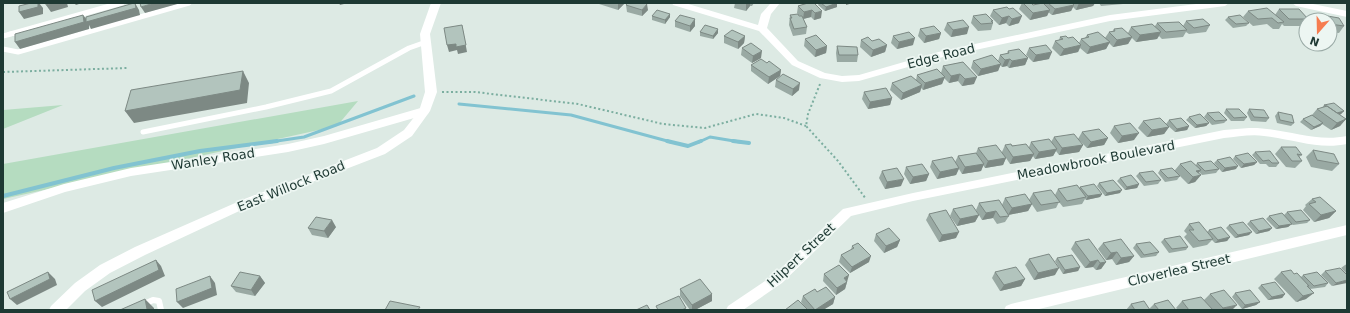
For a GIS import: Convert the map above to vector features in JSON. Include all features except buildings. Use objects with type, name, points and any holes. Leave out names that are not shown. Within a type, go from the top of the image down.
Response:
[{"type":"street","points":[[7,35],[121,3]]},
{"type":"street","name":"East Willock Road","points":[[56,310],[80,287],[105,269],[140,251],[246,203],[381,150],[408,133],[424,111],[431,92],[425,34],[436,3]]},
{"type":"street","name":"Edge Road","points":[[676,3],[762,29],[795,63],[823,76],[842,79],[859,78],[942,54],[1110,18],[1225,3]]},
{"type":"street","points":[[762,29],[763,20],[766,14],[776,3]]},
{"type":"street","points":[[1296,3],[1347,14]]},
{"type":"street","name":"Wanley Road","points":[[3,208],[64,188],[131,172],[324,140],[424,111]]},
{"type":"street","name":"Meadowbrook Boulevard","points":[[847,212],[1224,134],[1262,132],[1317,142],[1330,143],[1347,140]]},
{"type":"street","name":"Hilpert Street","points":[[733,310],[778,279],[847,212]]},
{"type":"street","name":"Cloverlea Street","points":[[1011,310],[1347,230]]},
{"type":"lane","points":[[3,48],[18,52],[189,3]]},
{"type":"lane","points":[[143,132],[266,107],[331,91],[409,48],[426,42]]},
{"type":"lane","points":[[131,310],[153,300],[159,301],[161,310]]},
{"type":"path","points":[[3,72],[128,68]]},
{"type":"path","points":[[806,126],[808,114],[823,76]]},
{"type":"path","points":[[431,92],[475,92],[578,104],[663,124],[705,128],[756,114],[784,118],[806,126],[834,153],[852,176],[871,207]]},
{"type":"green space","points":[[358,101],[337,126],[3,199],[3,164]]},
{"type":"green space","points":[[63,105],[3,129],[3,110]]},
{"type":"waterway","points":[[275,141],[304,137],[414,96]]},
{"type":"waterway","points":[[459,104],[571,115],[670,142]]},
{"type":"waterway","points":[[699,142],[710,137],[737,142]]},
{"type":"waterway","points":[[3,196],[114,168],[200,151],[275,141]]},
{"type":"waterway","points":[[270,142],[275,141]]},
{"type":"waterway","points":[[670,142],[688,146],[701,141]]},
{"type":"waterway","points":[[733,141],[737,142]]},
{"type":"waterway","points":[[737,142],[749,143]]}]
